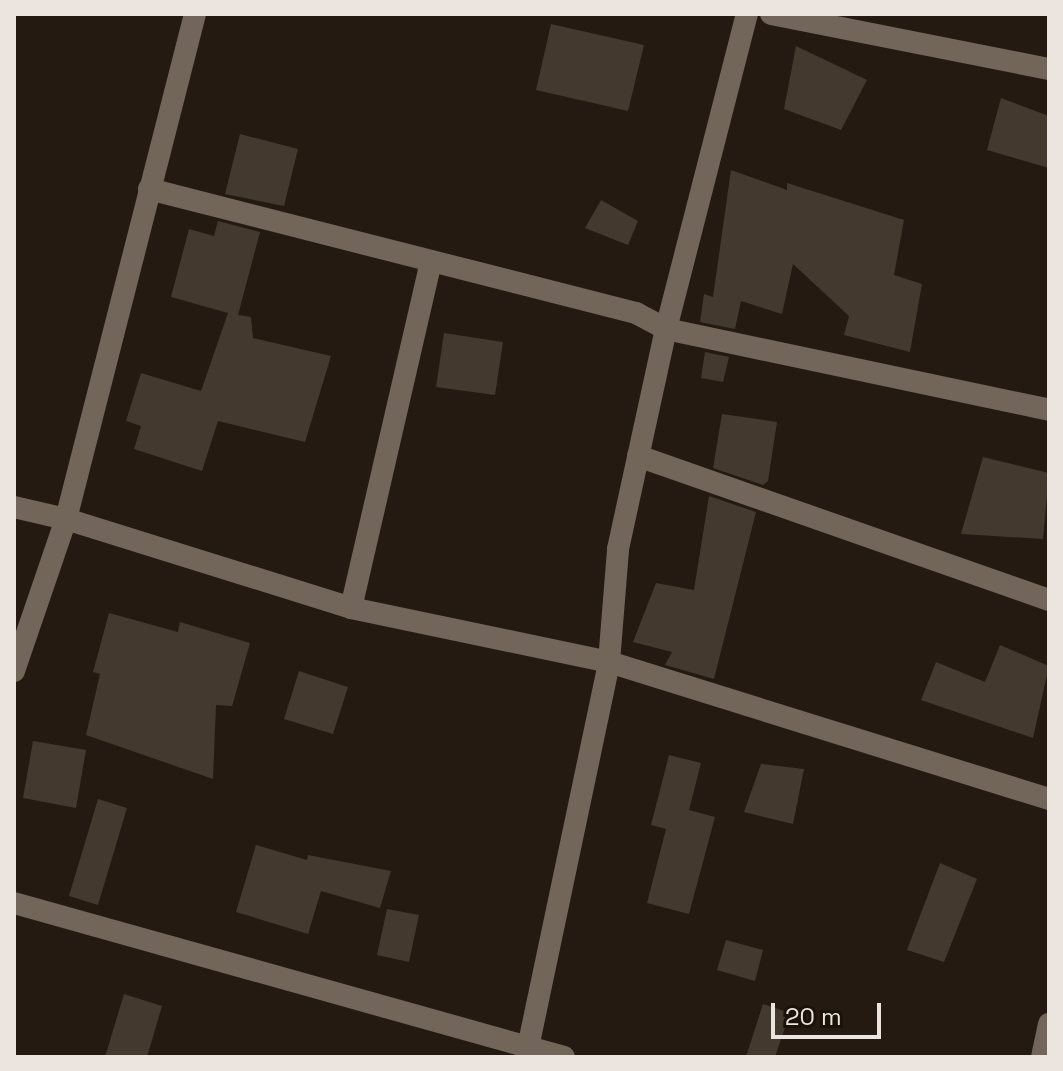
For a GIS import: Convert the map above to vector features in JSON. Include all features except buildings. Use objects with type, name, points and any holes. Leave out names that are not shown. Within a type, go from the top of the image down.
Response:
[{"type":"street","points":[[14,671],[66,519],[195,14]]},
{"type":"street","points":[[527,1052],[609,662],[611,592],[638,456],[666,329],[747,14]]},
{"type":"street","points":[[771,14],[1049,69]]},
{"type":"street","points":[[149,189],[636,313],[666,329],[1049,410]]},
{"type":"street","points":[[351,608],[431,261]]},
{"type":"street","points":[[638,456],[1049,600]]},
{"type":"street","points":[[14,507],[66,519],[351,608],[609,662],[1049,799]]},
{"type":"street","points":[[14,903],[527,1052],[564,1057]]}]
